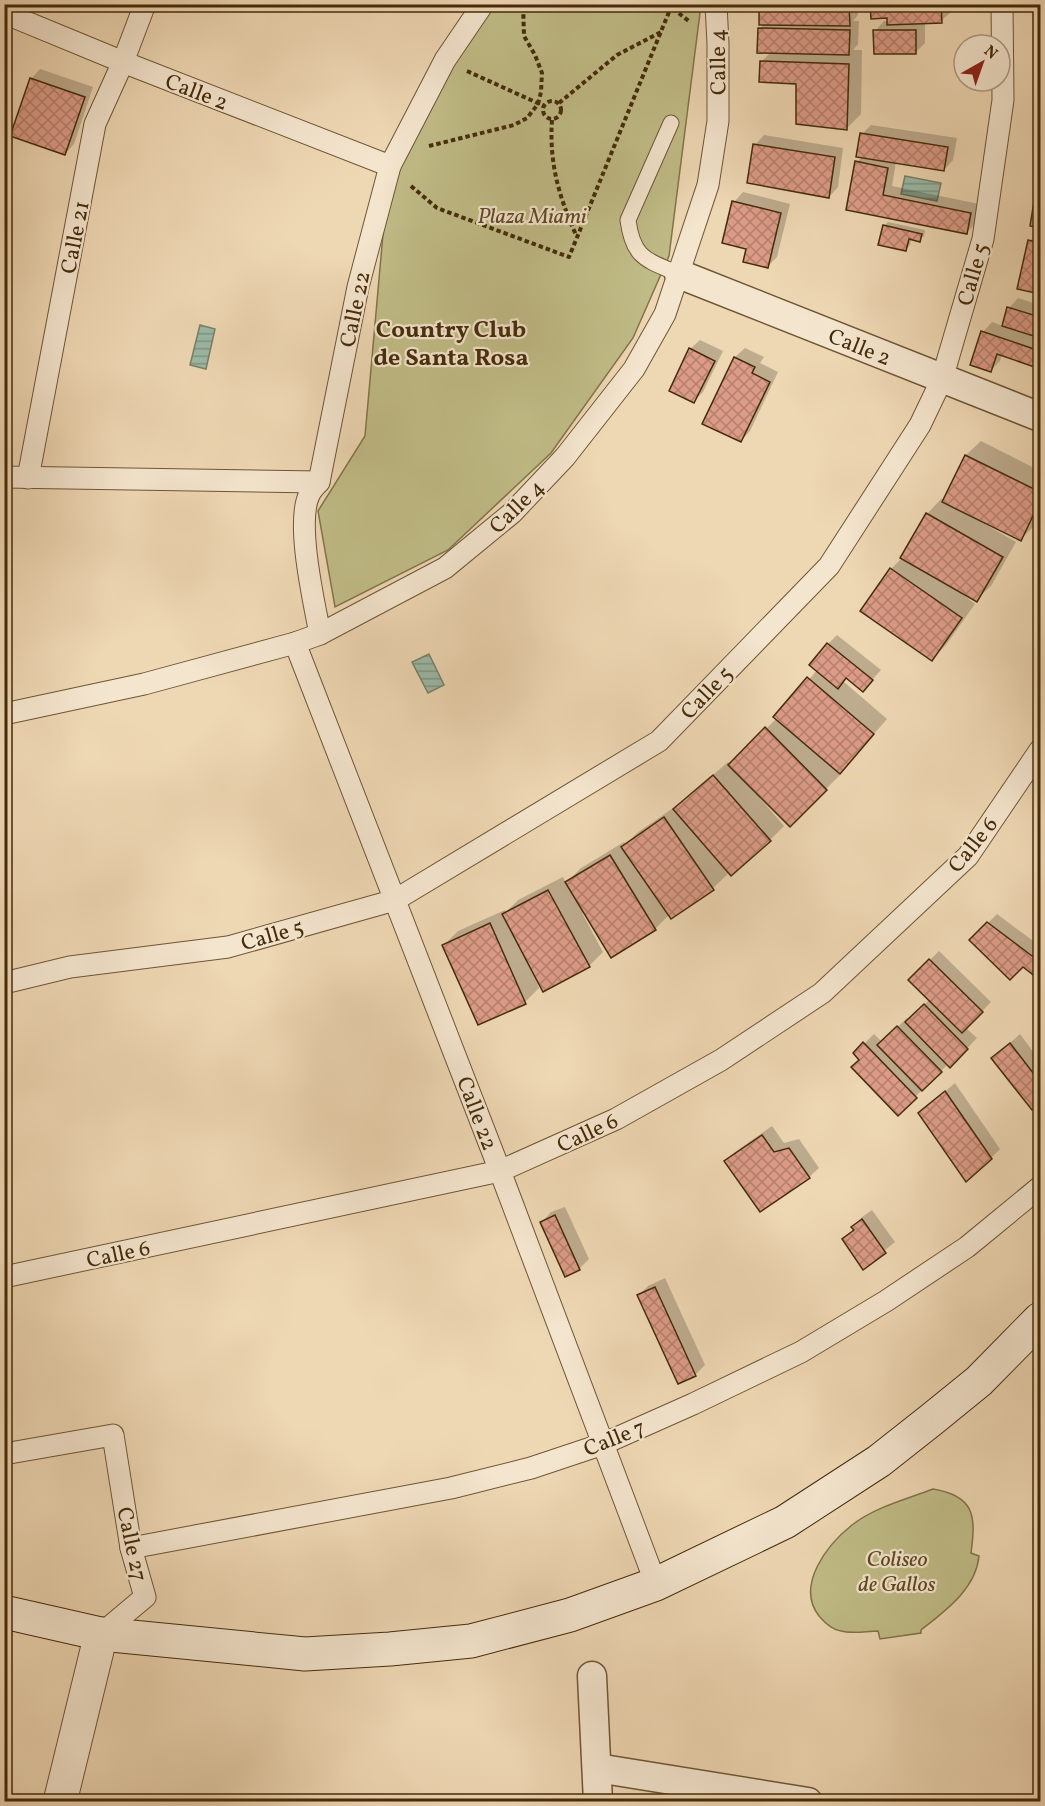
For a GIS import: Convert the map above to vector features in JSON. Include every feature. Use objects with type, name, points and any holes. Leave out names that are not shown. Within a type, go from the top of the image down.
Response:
[{"type":"main road","points":[[4,1612],[101,1634],[305,1654],[471,1641],[570,1615],[656,1584],[785,1522],[879,1461],[979,1381],[1039,1324]]},
{"type":"main road","points":[[60,1802],[101,1634]]},
{"type":"street","name":"Calle 21","points":[[28,478],[95,124],[146,4]]},
{"type":"street","name":"Calle 22","points":[[320,634],[304,540],[309,494],[319,482],[358,287],[390,166],[445,60],[483,4]]},
{"type":"street","name":"Calle 4","points":[[4,714],[144,684],[295,643],[320,634],[445,568],[512,513],[565,457],[634,369],[665,314],[708,185],[718,121],[716,4]]},
{"type":"street","name":"Calle 5","points":[[4,983],[70,967],[228,946],[395,900],[659,741],[829,566],[920,425],[942,379],[983,239],[1002,100],[1002,4]]},
{"type":"street","name":"Calle 2","points":[[4,13],[390,166]]},
{"type":"street","name":"Calle 2","points":[[679,274],[1041,417]]},
{"type":"street","points":[[4,477],[319,482]]},
{"type":"street","name":"Calle 22","points":[[295,643],[500,1171],[656,1584]]},
{"type":"street","name":"Calle 6","points":[[4,1277],[500,1171],[616,1119],[721,1060],[822,993],[968,856],[1041,750]]},
{"type":"street","name":"Calle 7","points":[[131,1548],[451,1488],[531,1468],[603,1444],[801,1352],[886,1301],[967,1247],[1041,1187]]},
{"type":"street","name":"Calle 27","points":[[4,1454],[113,1435],[131,1548],[144,1597],[101,1634]]},
{"type":"street","points":[[592,1676],[598,1802]]},
{"type":"street","points":[[597,1768],[792,1800]]},
{"type":"lane","points":[[671,123],[628,220],[630,237],[643,258],[679,274]]},
{"type":"path","points":[[523,4],[524,36],[542,73],[538,104],[527,118],[514,125],[436,144],[411,153],[390,166],[437,208],[568,257],[671,7]]},
{"type":"path","points":[[559,103],[617,55],[661,31]]},
{"type":"path","points":[[445,60],[544,106]]},
{"type":"path","points":[[548,102],[559,103],[562,114],[552,120],[546,118],[543,113],[544,106],[548,102]]},
{"type":"path","points":[[552,120],[550,146],[552,161],[564,208],[577,236]]},
{"type":"green space","name":"Plaza Miami","points":[[495,5],[701,5],[669,256],[633,338],[551,453],[448,550],[335,607],[318,511],[365,436],[384,223],[400,157],[470,37]]},
{"type":"green space","name":"Coliseo de Gallos","points":[[933,1489],[957,1497],[970,1510],[973,1528],[971,1553],[979,1556],[977,1568],[966,1589],[949,1607],[921,1630],[921,1633],[880,1639],[878,1631],[846,1632],[829,1626],[819,1616],[813,1604],[811,1591],[818,1566],[833,1543],[852,1525],[871,1513]]},
{"type":"shaded area","points":[[905,176],[941,183],[937,201],[901,194]]},
{"type":"shaded area","points":[[200,325],[215,329],[206,369],[190,365]]},
{"type":"shaded area","points":[[429,654],[444,685],[428,693],[412,662]]},
{"type":"building","points":[[759,4],[849,4],[850,26],[759,25]]},
{"type":"building","points":[[870,4],[941,4],[942,23],[887,25],[887,18],[871,19]]},
{"type":"building","points":[[758,28],[850,30],[849,55],[757,53]]},
{"type":"building","points":[[873,30],[916,30],[916,54],[874,54]]},
{"type":"building","points":[[760,61],[849,64],[847,130],[796,124],[796,84],[759,82]]},
{"type":"building","points":[[30,78],[85,97],[65,155],[10,136]]},
{"type":"building","points":[[860,133],[948,147],[944,171],[856,157]]},
{"type":"building","points":[[753,144],[835,157],[829,198],[747,183]]},
{"type":"building","points":[[855,161],[888,168],[883,195],[971,213],[967,234],[846,210]]},
{"type":"building","points":[[1038,177],[1040,178],[1040,228],[1030,226]]},
{"type":"building","points":[[732,201],[781,213],[768,268],[743,262],[746,249],[722,243]]},
{"type":"building","points":[[883,225],[922,234],[920,242],[909,239],[906,251],[878,245]]},
{"type":"building","points":[[1028,240],[1040,243],[1040,294],[1017,289]]},
{"type":"building","points":[[1007,307],[1040,317],[1040,338],[1002,326]]},
{"type":"building","points":[[981,331],[1040,351],[1040,369],[997,354],[991,372],[970,365]]},
{"type":"building","points":[[689,348],[715,361],[694,403],[669,391]]},
{"type":"building","points":[[734,357],[755,367],[752,373],[770,382],[741,442],[702,424]]},
{"type":"building","points":[[965,455],[1040,492],[1040,501],[1021,541],[942,502]]},
{"type":"building","points":[[926,513],[1003,557],[977,602],[900,558]]},
{"type":"building","points":[[890,568],[962,618],[932,661],[860,611]]},
{"type":"building","points":[[827,643],[873,680],[863,692],[846,678],[838,689],[809,665]]},
{"type":"building","points":[[807,677],[874,734],[840,774],[773,717]]},
{"type":"building","points":[[765,727],[827,790],[790,827],[728,765]]},
{"type":"building","points":[[713,775],[771,841],[731,876],[673,809]]},
{"type":"building","points":[[664,817],[714,890],[671,919],[621,847]]},
{"type":"building","points":[[610,855],[656,930],[611,958],[565,882]]},
{"type":"building","points":[[548,890],[590,967],[543,992],[502,914]]},
{"type":"building","points":[[987,922],[1040,962],[1040,974],[1037,978],[1023,967],[1010,980],[969,940]]},
{"type":"building","points":[[490,923],[526,1004],[478,1025],[442,945]]},
{"type":"building","points":[[929,959],[983,1012],[962,1033],[908,980]]},
{"type":"building","points":[[924,1004],[968,1049],[950,1068],[905,1022]]},
{"type":"building","points":[[897,1026],[942,1072],[922,1091],[877,1045]]},
{"type":"building","points":[[863,1042],[917,1098],[898,1116],[851,1067],[859,1060],[853,1053]]},
{"type":"building","points":[[1010,1043],[1040,1082],[1040,1104],[1032,1110],[991,1058]]},
{"type":"building","points":[[945,1091],[992,1159],[966,1182],[918,1113]]},
{"type":"building","points":[[762,1135],[774,1152],[789,1148],[810,1178],[760,1212],[724,1161]]},
{"type":"building","points":[[555,1215],[580,1270],[565,1277],[540,1222]]},
{"type":"building","points":[[862,1219],[886,1253],[863,1270],[842,1239],[854,1230],[851,1227]]},
{"type":"building","points":[[655,1287],[696,1376],[678,1384],[637,1295]]},
{"type":"district","name":"Country Club de Santa Rosa","points":[[451,343]]}]
